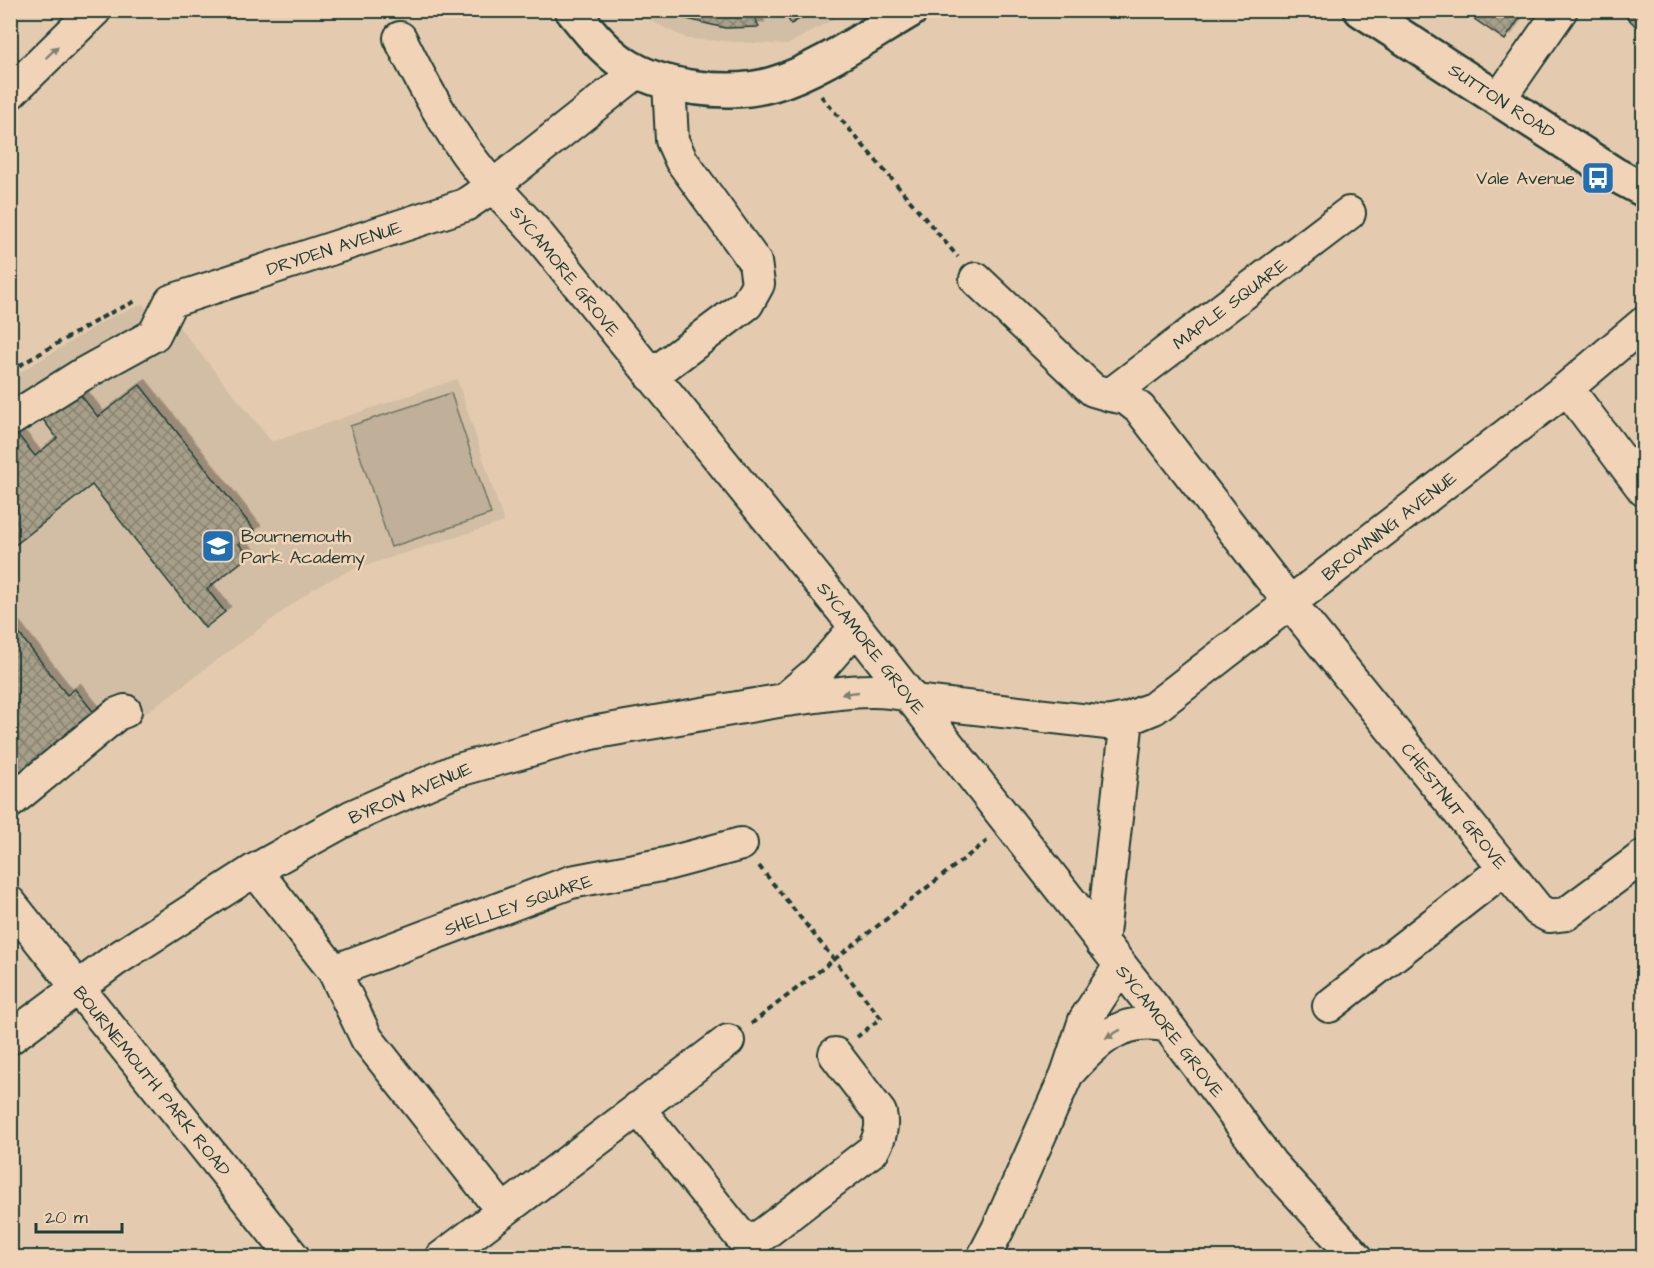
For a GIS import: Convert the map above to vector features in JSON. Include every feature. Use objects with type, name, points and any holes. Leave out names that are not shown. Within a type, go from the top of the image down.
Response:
[{"type":"main road","points":[[572,10],[607,50],[637,72],[669,82],[708,90],[772,85],[802,73],[911,10]]},
{"type":"main road","name":"SUTTON ROAD","points":[[1361,10],[1614,174],[1644,190]]},
{"type":"street","points":[[10,93],[95,10]]},
{"type":"street","points":[[1498,99],[1562,10]]},
{"type":"street","name":"SYCAMORE GROVE","points":[[400,38],[425,89],[456,140],[493,186],[535,231],[855,627],[1168,1026],[1272,1165],[1358,1257]]},
{"type":"street","points":[[493,186],[637,72]]},
{"type":"street","points":[[651,376],[747,304],[758,284],[755,262],[681,160],[672,141],[669,82]]},
{"type":"street","name":"DRYDEN AVENUE","points":[[171,301],[465,205],[493,186]]},
{"type":"street","name":"MAPLE SQUARE","points":[[1110,395],[1350,213]]},
{"type":"street","points":[[976,279],[1094,390],[1126,398],[1140,409],[1290,603]]},
{"type":"street","points":[[10,420],[82,374],[154,335],[171,301]]},
{"type":"street","name":"BROWNING AVENUE","points":[[910,698],[1107,723],[1127,719],[1154,708],[1567,388],[1644,323]]},
{"type":"street","points":[[1567,388],[1644,490]]},
{"type":"street","name":"CHESTNUT GROVE","points":[[1290,603],[1538,910],[1549,916],[1566,914],[1644,856]]},
{"type":"street","points":[[784,700],[817,672],[855,627]]},
{"type":"street","name":"BYRON AVENUE","points":[[10,1038],[77,987],[255,870],[351,817],[455,771],[591,733],[784,700],[891,691],[910,698]]},
{"type":"street","points":[[10,802],[117,714],[124,711]]},
{"type":"street","points":[[982,1257],[998,1229],[1067,1074],[1111,954],[1127,719]]},
{"type":"street","name":"SHELLEY SQUARE","points":[[334,971],[572,882],[666,864],[741,844]]},
{"type":"street","points":[[1329,1006],[1504,869]]},
{"type":"street","points":[[255,870],[334,971],[368,1039],[502,1210]]},
{"type":"street","name":"BOURNEMOUTH PARK ROAD","points":[[10,903],[294,1257]]},
{"type":"street","points":[[1067,1074],[1091,1047],[1115,1031],[1149,1021],[1168,1026]]},
{"type":"street","points":[[441,1257],[728,1041]]},
{"type":"street","points":[[638,1108],[741,1237],[749,1239],[761,1236],[873,1150],[880,1138],[882,1123],[880,1113],[835,1054]]},
{"type":"path","points":[[802,73],[976,279]]},
{"type":"path","points":[[10,372],[108,314],[140,300],[171,301]]},
{"type":"path","points":[[728,1041],[1009,824]]},
{"type":"path","points":[[741,844],[881,1018],[835,1054]]},
{"type":"shaded area","points":[[630,11],[848,11],[787,45],[688,39]]},
{"type":"shaded area","name":"Bournemouth Park Academy","points":[[143,304],[166,336],[179,327],[272,442],[457,379],[504,522],[348,571],[313,589],[11,813],[11,378],[111,317]]},
{"type":"shaded area","points":[[451,393],[491,514],[391,547],[350,426]]},
{"type":"building","points":[[649,10],[752,10],[759,27],[725,28]]},
{"type":"building","points":[[783,10],[815,10],[791,24]]},
{"type":"building","points":[[1461,10],[1525,10],[1505,40]]},
{"type":"building","points":[[1620,10],[1644,10],[1644,35]]},
{"type":"building","points":[[140,385],[255,531],[239,544],[249,556],[207,589],[225,612],[205,628],[92,485],[10,549],[10,425],[35,456],[57,438],[41,417],[76,389],[98,417]]},
{"type":"building","points":[[10,622],[67,695],[75,689],[95,714],[10,781]]},
{"type":"place","name":"Vale Avenue","points":[[1598,178]]},
{"type":"place","name":"Bournemouth Park Academy","points":[[218,546]]}]
